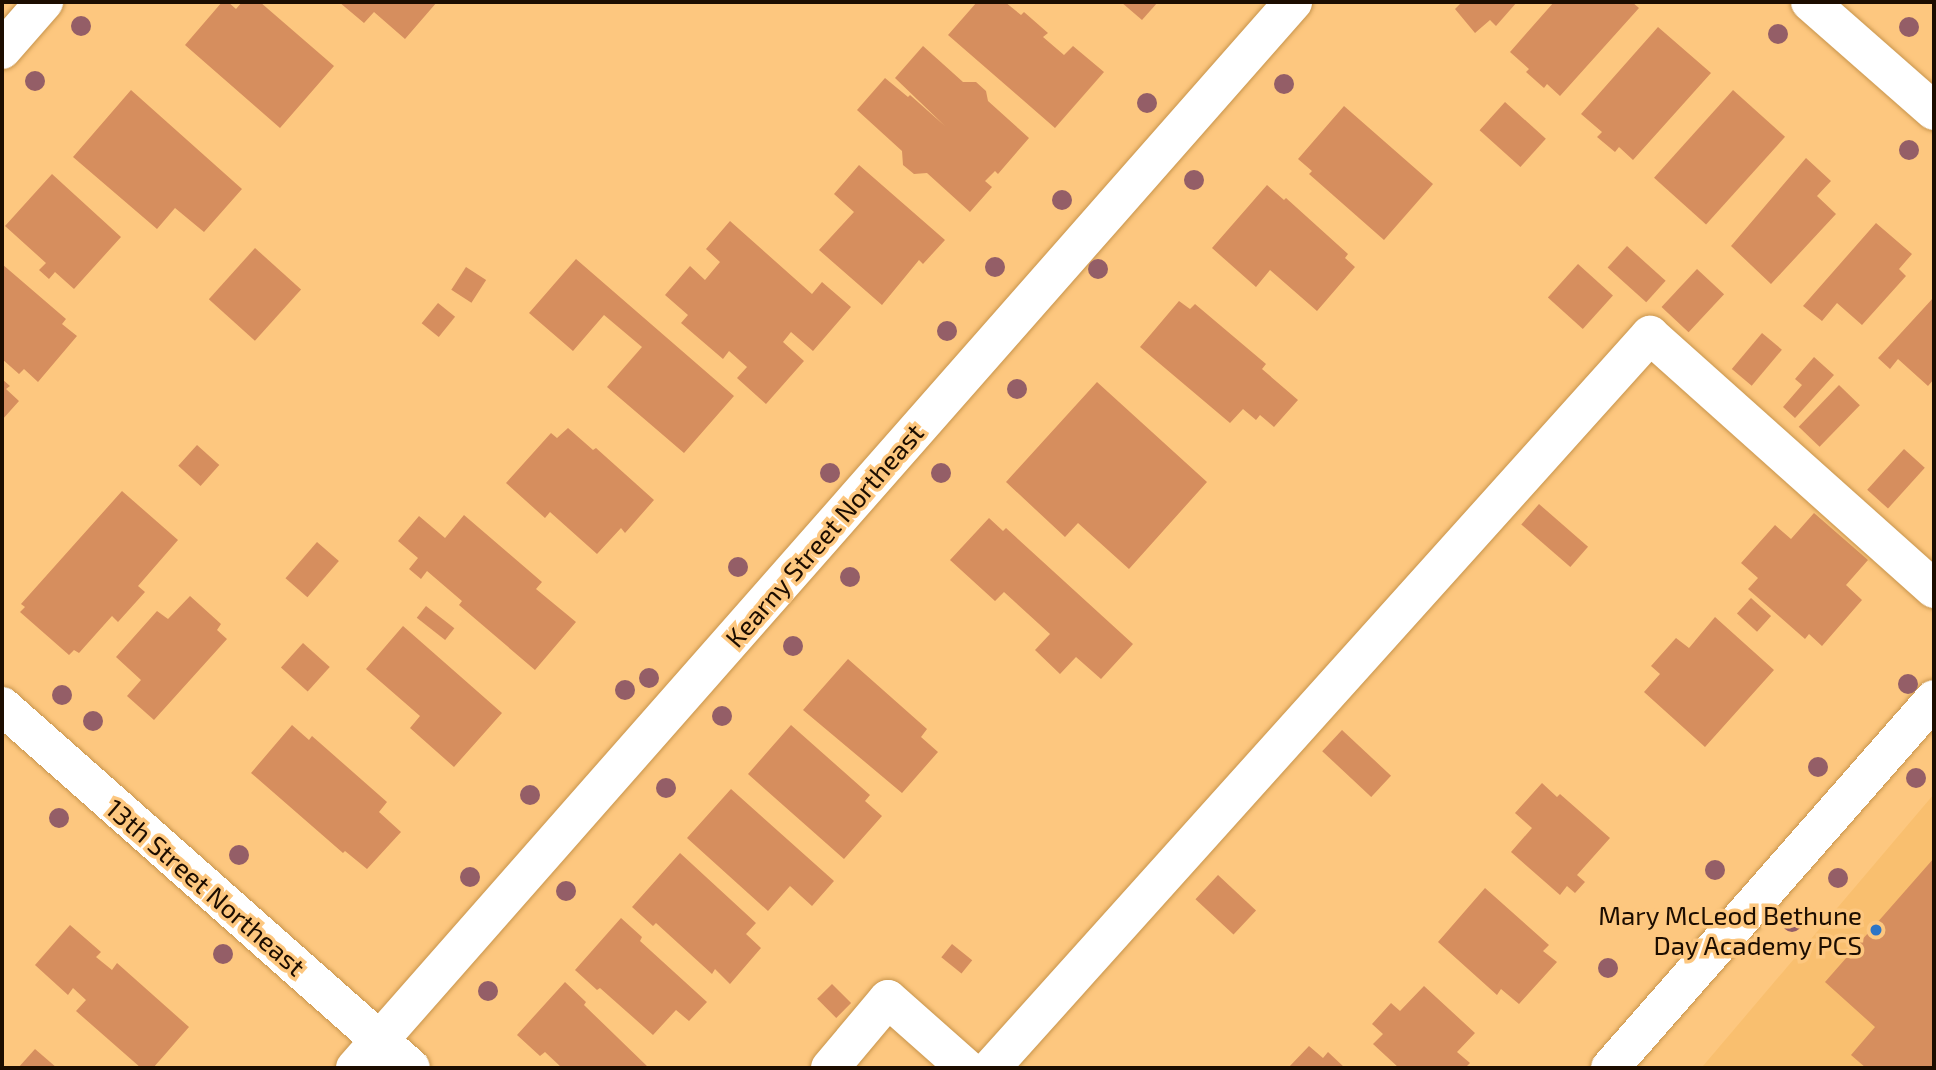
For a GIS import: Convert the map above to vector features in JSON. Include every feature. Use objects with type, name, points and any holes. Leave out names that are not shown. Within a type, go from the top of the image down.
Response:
[{"type":"street","points":[[2,50],[44,2]]},
{"type":"street","name":"Kearny Street Northeast","points":[[368,1054],[1293,2]]},
{"type":"street","points":[[1811,2],[1934,111]]},
{"type":"street","points":[[992,1068],[1650,335],[1934,589]]},
{"type":"street","points":[[1609,1068],[1934,699]]},
{"type":"street","name":"13th Street Northeast","points":[[2,706],[368,1054],[411,1068]]},
{"type":"street","points":[[830,1068],[888,999],[966,1068]]},
{"type":"shaded area","name":"Mary McLeod Bethune Day Academy PCS","points":[[1934,794],[1934,1068],[1703,1066]]},
{"type":"building","points":[[222,2],[228,2],[236,9],[242,2],[260,2],[334,66],[280,128],[185,45]]},
{"type":"building","points":[[339,2],[437,2],[405,39],[374,12],[364,23]]},
{"type":"building","points":[[977,2],[1005,2],[1021,15],[1024,12],[1048,33],[1043,37],[1064,55],[1073,46],[1104,72],[1055,128],[948,35]]},
{"type":"building","points":[[1121,2],[1158,2],[1142,20]]},
{"type":"building","points":[[1462,2],[1517,2],[1496,26],[1490,20],[1475,33],[1455,9]]},
{"type":"building","points":[[1554,2],[1632,2],[1639,8],[1560,96],[1547,84],[1544,88],[1526,72],[1529,69],[1510,52]]},
{"type":"building","points":[[1658,27],[1711,73],[1633,160],[1619,147],[1615,152],[1597,137],[1602,132],[1581,114]]},
{"type":"building","points":[[923,46],[963,82],[976,82],[986,91],[988,101],[1029,138],[998,174],[995,171],[985,181],[992,187],[970,212],[927,173],[914,174],[903,165],[902,151],[857,110],[885,78],[908,97],[910,95],[945,126],[895,78]]},
{"type":"building","points":[[131,90],[242,189],[204,232],[175,208],[157,229],[73,157]]},
{"type":"building","points":[[1733,90],[1785,137],[1706,225],[1654,178]]},
{"type":"building","points":[[1505,102],[1546,139],[1520,167],[1480,130]]},
{"type":"building","points":[[1344,106],[1433,184],[1384,240],[1309,174],[1312,171],[1298,159]]},
{"type":"building","points":[[1806,158],[1831,181],[1817,196],[1836,214],[1771,284],[1731,246]]},
{"type":"building","points":[[859,165],[945,240],[923,264],[919,260],[882,305],[819,250],[854,212],[834,194]]},
{"type":"building","points":[[52,174],[121,237],[74,289],[55,272],[49,279],[39,270],[46,263],[5,226]]},
{"type":"building","points":[[1267,185],[1284,200],[1286,198],[1348,254],[1345,258],[1355,267],[1317,311],[1270,270],[1256,287],[1212,248]]},
{"type":"building","points":[[730,221],[812,294],[822,282],[851,307],[813,351],[791,332],[783,342],[804,361],[766,404],[737,378],[747,367],[729,351],[723,359],[681,323],[688,315],[665,295],[690,266],[705,280],[720,262],[706,249]]},
{"type":"building","points":[[1876,223],[1912,254],[1899,269],[1906,276],[1862,325],[1837,303],[1822,321],[1803,306]]},
{"type":"building","points":[[1627,246],[1666,281],[1646,302],[1608,268]]},
{"type":"building","points":[[255,248],[301,289],[255,341],[209,299]]},
{"type":"building","points":[[576,259],[734,396],[684,453],[607,387],[642,347],[604,315],[573,351],[529,313]]},
{"type":"building","points":[[2,264],[66,319],[62,324],[77,336],[38,382],[24,369],[19,374],[2,359]]},
{"type":"building","points":[[1578,264],[1613,295],[1583,329],[1548,297]]},
{"type":"building","points":[[466,267],[486,280],[471,303],[451,290]]},
{"type":"building","points":[[1697,269],[1724,294],[1689,332],[1662,307]]},
{"type":"building","points":[[1934,297],[1934,379],[1928,386],[1898,359],[1890,369],[1878,358]]},
{"type":"building","points":[[1179,301],[1190,309],[1195,304],[1266,364],[1262,369],[1298,400],[1274,427],[1260,415],[1256,420],[1243,409],[1230,423],[1140,347]]},
{"type":"building","points":[[438,303],[455,317],[439,337],[422,323]]},
{"type":"building","points":[[1762,333],[1782,350],[1752,386],[1732,369]]},
{"type":"building","points":[[1814,357],[1834,375],[1795,418],[1783,407],[1802,385],[1795,379]]},
{"type":"building","points":[[2,379],[10,386],[6,389],[19,401],[2,420]]},
{"type":"building","points":[[1097,382],[1207,482],[1129,569],[1078,523],[1065,537],[1006,482]]},
{"type":"building","points":[[1839,385],[1860,405],[1820,447],[1799,427]]},
{"type":"building","points":[[568,428],[593,450],[596,448],[654,500],[625,533],[621,528],[597,554],[550,512],[545,518],[506,483],[551,433],[557,438]]},
{"type":"building","points":[[197,445],[219,465],[201,486],[178,466]]},
{"type":"building","points":[[1904,449],[1925,468],[1888,509],[1867,490]]},
{"type":"building","points":[[122,491],[178,540],[138,586],[145,592],[118,622],[112,616],[79,653],[74,650],[69,655],[20,612],[25,607],[21,604]]},
{"type":"building","points":[[1539,504],[1588,547],[1570,567],[1521,524]]},
{"type":"building","points":[[1814,513],[1868,560],[1846,585],[1862,600],[1822,646],[1809,634],[1805,639],[1748,589],[1758,578],[1741,563],[1775,525],[1791,539]]},
{"type":"building","points":[[464,515],[542,582],[536,589],[576,622],[535,670],[459,605],[462,601],[427,571],[421,579],[409,569],[418,558],[398,541],[419,516],[445,538]]},
{"type":"building","points":[[989,518],[1003,531],[1006,528],[1133,644],[1101,679],[1076,657],[1060,674],[1035,650],[1050,634],[1004,592],[995,601],[950,560]]},
{"type":"building","points":[[317,542],[339,561],[307,597],[286,578]]},
{"type":"building","points":[[190,596],[221,624],[217,630],[227,639],[154,720],[127,696],[141,680],[116,657],[157,611],[168,619]]},
{"type":"building","points":[[1751,598],[1771,616],[1757,632],[1737,614]]},
{"type":"building","points":[[426,606],[454,628],[445,640],[417,618]]},
{"type":"building","points":[[1715,617],[1774,670],[1705,747],[1644,692],[1660,674],[1651,666],[1676,638],[1689,648]]},
{"type":"building","points":[[403,626],[502,713],[454,767],[410,728],[420,716],[366,669]]},
{"type":"building","points":[[303,643],[330,667],[308,692],[281,668]]},
{"type":"building","points":[[848,659],[927,729],[921,737],[938,752],[902,793],[803,710]]},
{"type":"building","points":[[292,725],[309,740],[312,736],[387,802],[379,812],[401,832],[367,869],[345,851],[343,853],[251,773]]},
{"type":"building","points":[[791,725],[870,795],[865,801],[882,816],[844,859],[748,774]]},
{"type":"building","points":[[1342,730],[1391,776],[1371,797],[1322,751]]},
{"type":"building","points":[[1542,783],[1557,797],[1560,794],[1610,838],[1577,875],[1585,882],[1575,893],[1567,886],[1560,895],[1511,852],[1532,828],[1515,813]]},
{"type":"building","points":[[731,789],[834,881],[812,906],[790,886],[768,911],[687,838]]},
{"type":"building","points":[[680,853],[756,923],[746,934],[761,948],[730,984],[715,969],[712,974],[656,923],[653,926],[632,907]]},
{"type":"building","points":[[1934,858],[1934,1068],[1866,1068],[1851,1055],[1875,1027],[1825,982]]},
{"type":"building","points":[[1218,875],[1256,910],[1234,935],[1195,899]]},
{"type":"building","points":[[1485,888],[1549,945],[1543,951],[1557,962],[1519,1004],[1501,989],[1497,995],[1438,942]]},
{"type":"building","points":[[621,918],[642,937],[640,941],[707,1002],[689,1021],[676,1010],[653,1035],[600,988],[597,990],[575,970]]},
{"type":"building","points":[[70,925],[101,952],[96,957],[112,970],[117,963],[189,1027],[153,1068],[141,1068],[76,1011],[86,1000],[73,988],[68,995],[35,965]]},
{"type":"building","points":[[952,944],[972,960],[962,974],[941,957]]},
{"type":"building","points":[[565,982],[586,1002],[584,1005],[649,1068],[562,1068],[545,1052],[540,1056],[517,1035]]},
{"type":"building","points":[[832,984],[851,1003],[836,1018],[817,999]]},
{"type":"building","points":[[1424,986],[1475,1033],[1457,1052],[1470,1063],[1465,1068],[1399,1068],[1373,1044],[1383,1034],[1372,1024],[1391,1003],[1400,1011]]},
{"type":"building","points":[[1309,1046],[1323,1058],[1328,1052],[1345,1068],[1288,1068]]},
{"type":"building","points":[[35,1049],[57,1068],[18,1068]]},
{"type":"place","name":"Mary McLeod Bethune Day Academy PCS","points":[[1876,930]]}]
